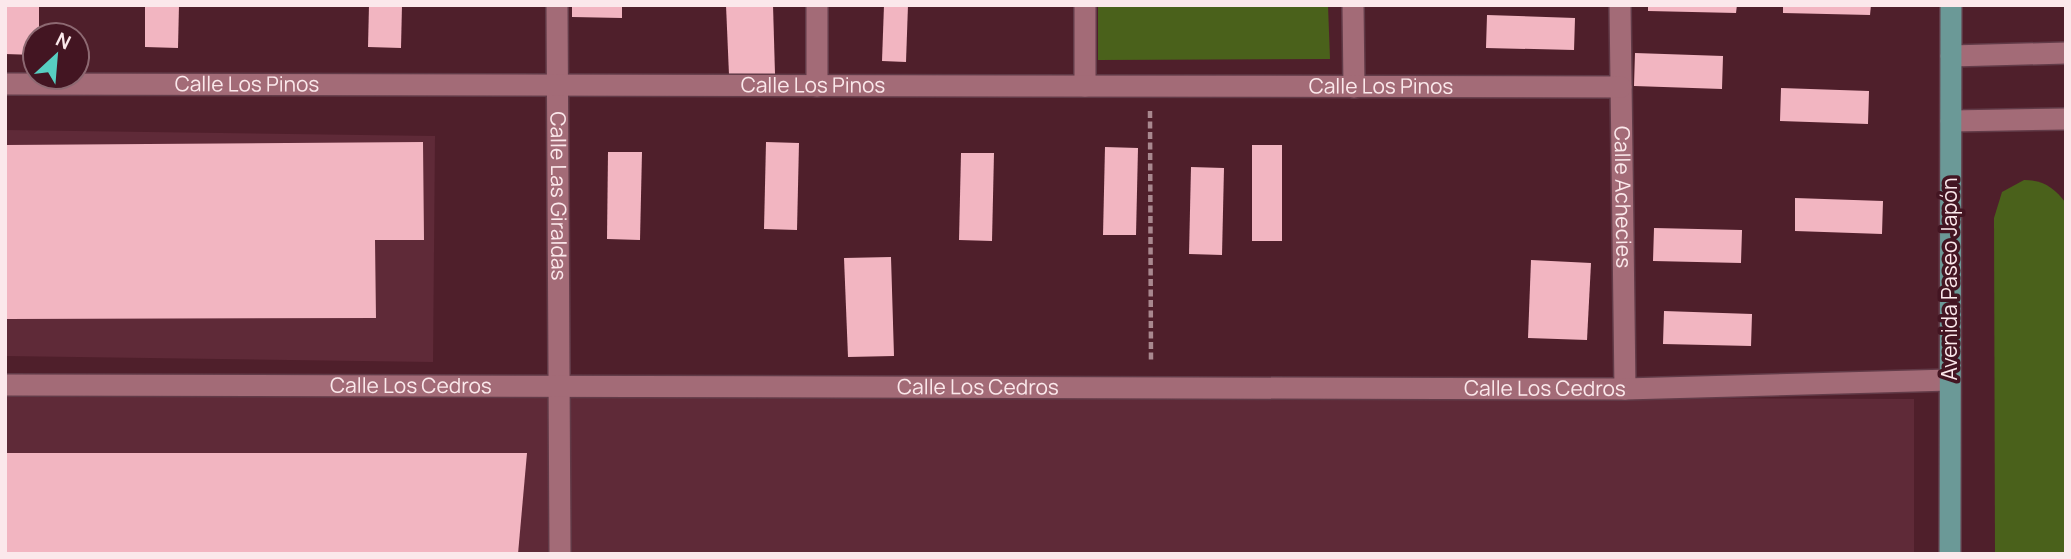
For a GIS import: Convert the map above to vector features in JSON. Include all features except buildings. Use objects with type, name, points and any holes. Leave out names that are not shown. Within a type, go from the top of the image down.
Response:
[{"type":"main road","name":"Avenida Paseo Japón","points":[[1950,554],[1951,5]]},
{"type":"street","name":"Calle Las Giraldas","points":[[557,5],[560,554]]},
{"type":"street","points":[[817,5],[817,86]]},
{"type":"street","points":[[1085,5],[1085,86]]},
{"type":"street","points":[[1353,5],[1354,87]]},
{"type":"street","name":"Calle Achecies","points":[[1620,5],[1625,389]]},
{"type":"street","points":[[1951,57],[2066,53]]},
{"type":"street","name":"Calle Los Pinos","points":[[5,84],[1621,87]]},
{"type":"street","points":[[1951,121],[2066,119]]},
{"type":"street","name":"Calle Los Cedros","points":[[5,385],[1625,389],[1950,380]]},
{"type":"path","points":[[1150,86],[1151,388]]},
{"type":"shaded area","points":[[5,130],[435,136],[433,362],[5,356]]},
{"type":"shaded area","points":[[5,392],[1914,399],[1914,554],[5,554]]},
{"type":"green space","points":[[1098,5],[1328,5],[1330,59],[1098,60]]},
{"type":"green space","points":[[2024,180],[2037,181],[2048,186],[2066,203],[2066,554],[1995,554],[1994,218],[2002,192]]}]
